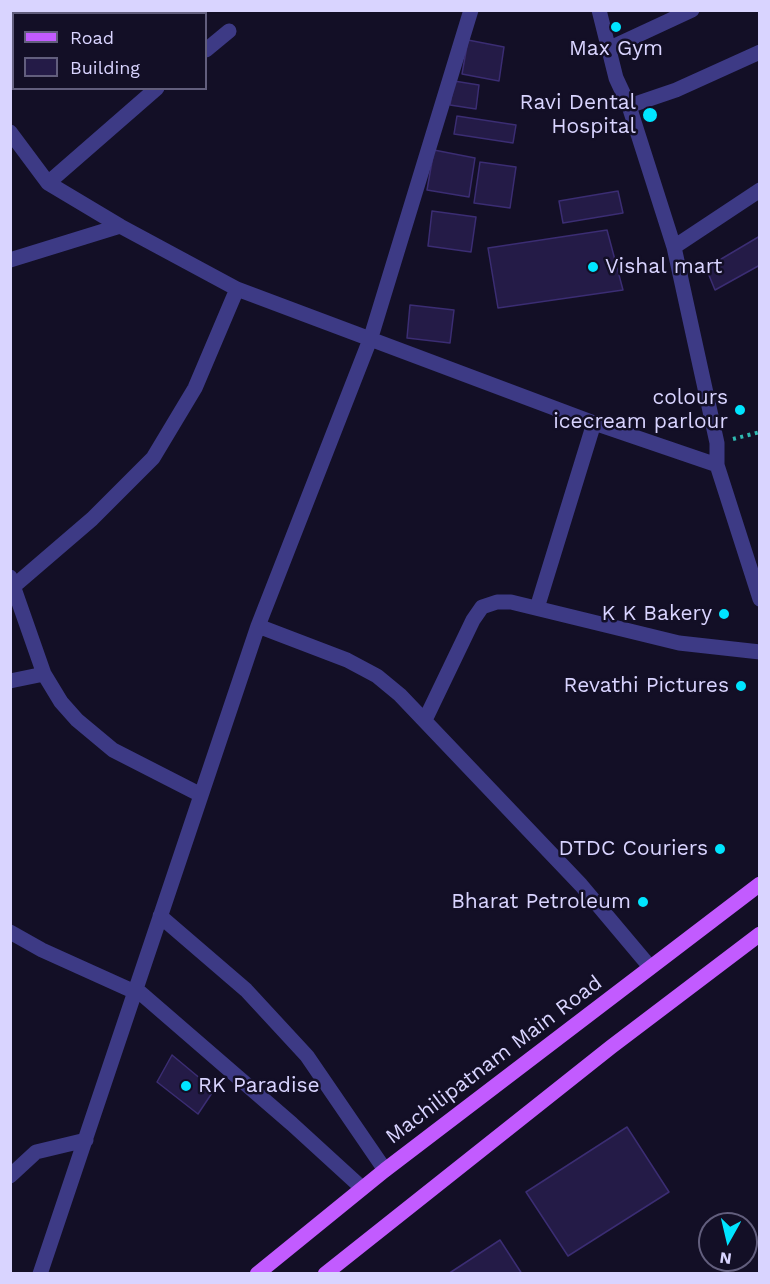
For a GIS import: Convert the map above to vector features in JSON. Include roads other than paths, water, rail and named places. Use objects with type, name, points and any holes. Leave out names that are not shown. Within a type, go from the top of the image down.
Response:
[{"type":"main road","name":"Machilipatnam Main Road","points":[[257,1274],[385,1170],[759,884]]},
{"type":"main road","points":[[325,1274],[611,1047],[759,934]]},
{"type":"street","points":[[40,1274],[258,626],[371,338],[471,10]]},
{"type":"street","points":[[599,10],[616,78],[628,106],[674,247],[717,443],[717,465],[759,599]]},
{"type":"street","points":[[608,49],[692,10]]},
{"type":"street","points":[[207,49],[229,31]]},
{"type":"street","points":[[628,106],[676,90],[759,52]]},
{"type":"street","points":[[48,183],[155,90]]},
{"type":"street","points":[[10,132],[48,183],[120,226],[237,289],[594,423],[717,465]]},
{"type":"street","points":[[674,247],[759,190]]},
{"type":"street","points":[[10,260],[120,226]]},
{"type":"street","points":[[201,795],[113,750],[76,720],[61,702],[44,674],[12,581],[92,519],[153,458],[195,388],[237,289]]},
{"type":"street","points":[[537,608],[594,423]]},
{"type":"street","points":[[425,720],[482,607],[504,602],[679,643],[759,651]]},
{"type":"street","points":[[258,626],[347,660],[377,676],[425,720],[581,885],[650,967]]},
{"type":"street","points":[[10,681],[44,674]]},
{"type":"street","points":[[160,916],[246,990],[308,1056],[385,1170]]},
{"type":"street","points":[[10,932],[42,950],[135,990],[284,1116],[362,1188]]},
{"type":"street","points":[[10,1176],[36,1152],[86,1140]]},
{"type":"place","name":"Max Gym","points":[[616,27]]},
{"type":"place","name":"Ravi Dental Hospital","points":[[650,115]]},
{"type":"place","name":"Vishal mart","points":[[593,267]]},
{"type":"place","name":"colours icecream parlour","points":[[740,410]]},
{"type":"place","name":"K K Bakery","points":[[724,614]]},
{"type":"place","name":"Revathi Pictures","points":[[741,686]]},
{"type":"place","name":"DTDC Couriers","points":[[720,849]]},
{"type":"place","name":"Bharat Petroleum","points":[[643,902]]},
{"type":"place","name":"RK Paradise","points":[[186,1086]]}]
